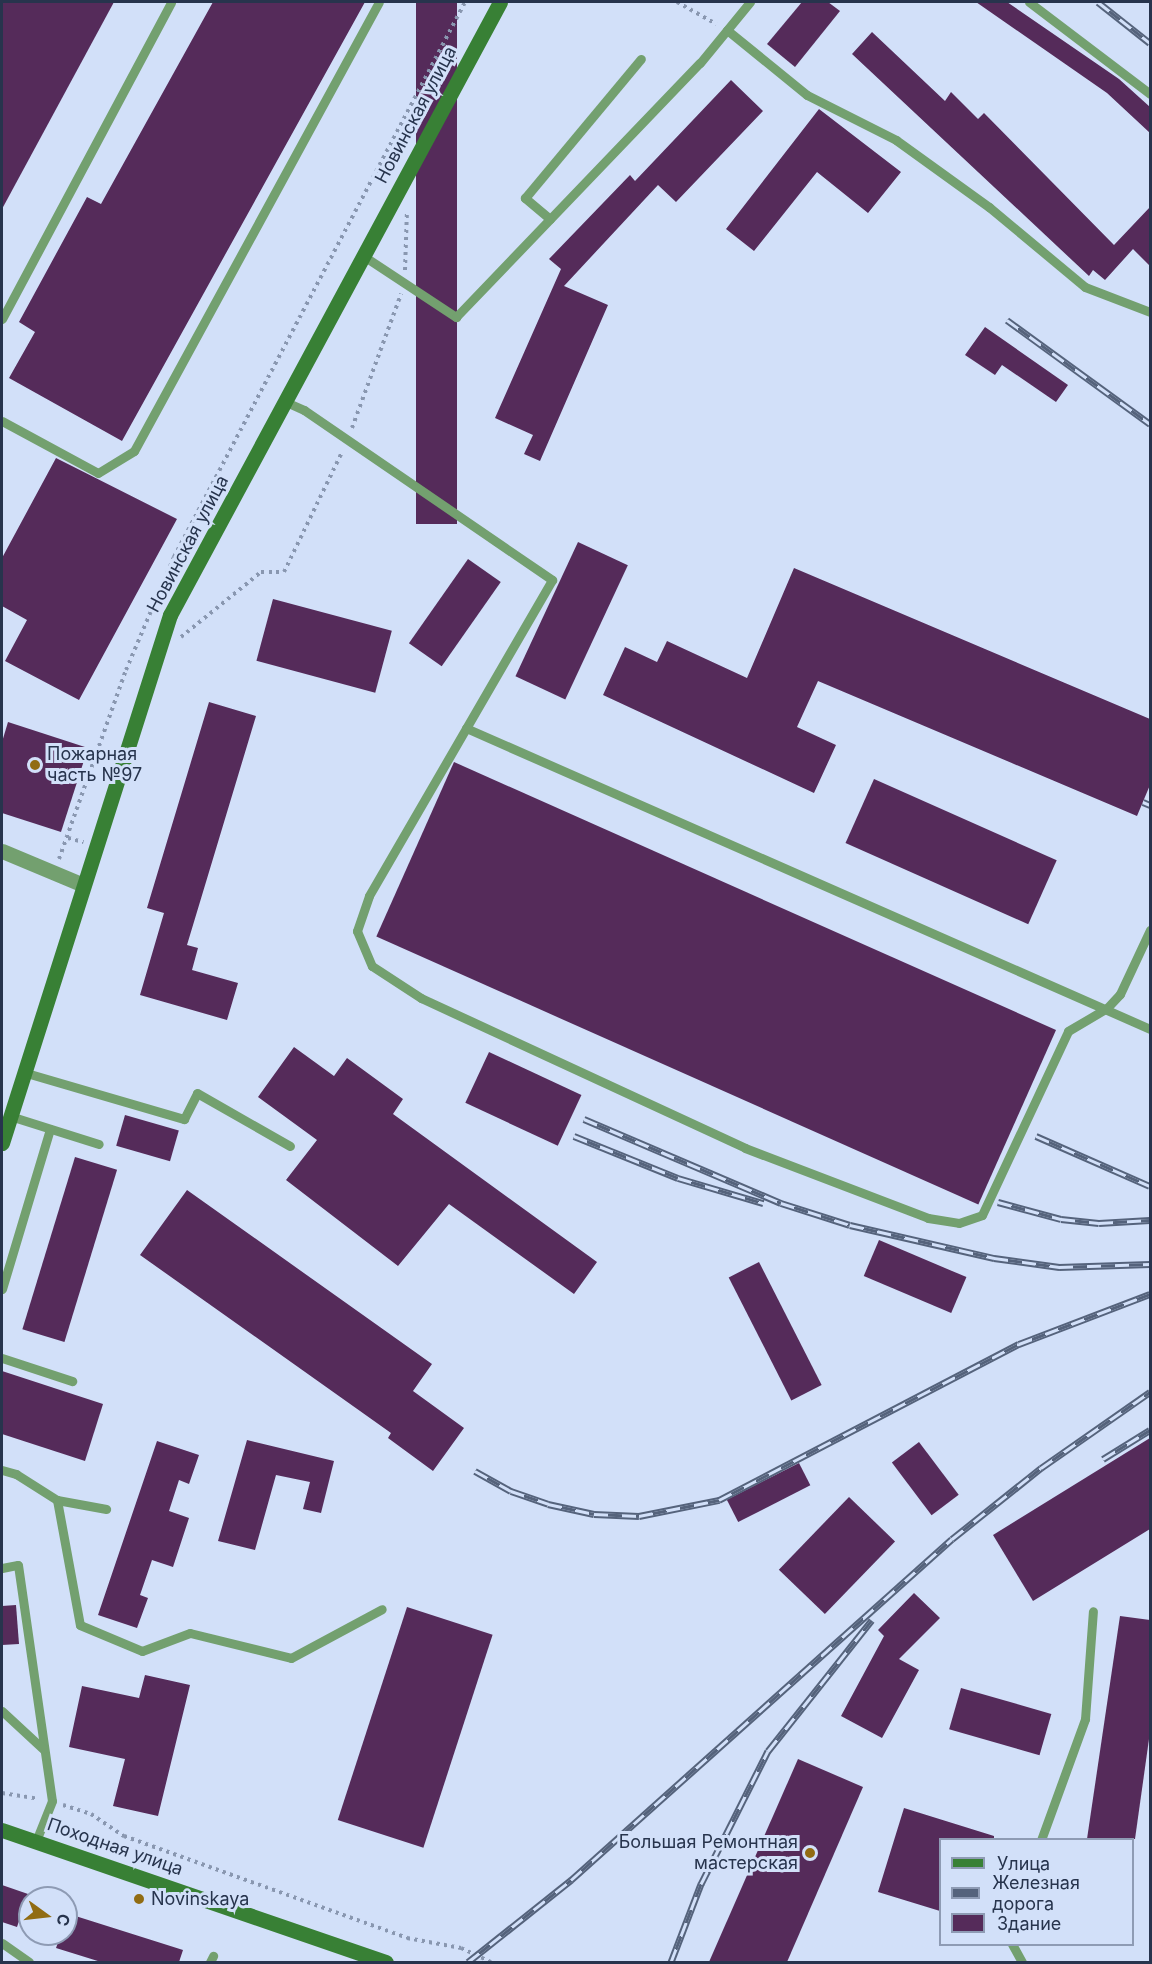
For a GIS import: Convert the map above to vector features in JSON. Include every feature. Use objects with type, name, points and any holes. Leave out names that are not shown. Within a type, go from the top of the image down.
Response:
[{"type":"main road","name":"Новинская улица","points":[[2,1143],[81,884],[170,615],[500,2]]},
{"type":"main road","name":"Походная улица","points":[[2,1830],[386,1962]]},
{"type":"street","points":[[2,851],[81,884]]},
{"type":"lane","points":[[2,319],[171,2]]},
{"type":"lane","points":[[2,422],[98,473],[134,451],[379,2]]},
{"type":"lane","points":[[362,255],[456,317],[727,30],[750,2]]},
{"type":"lane","points":[[1029,2],[1150,94]]},
{"type":"lane","points":[[727,30],[807,94],[896,140],[924,160],[989,207],[1085,288],[1150,312]]},
{"type":"lane","points":[[550,219],[525,198],[641,59]]},
{"type":"lane","points":[[286,402],[348,440],[552,580],[369,896],[357,931],[372,966],[420,998],[745,1148],[928,1218],[959,1223],[982,1215],[1068,1031],[1107,1008],[1120,994],[1150,930]]},
{"type":"lane","points":[[466,728],[1107,1008],[1150,1029]]},
{"type":"lane","points":[[23,1072],[184,1119],[196,1093],[290,1146]]},
{"type":"lane","points":[[10,1116],[99,1144]]},
{"type":"lane","points":[[2,1289],[50,1129]]},
{"type":"lane","points":[[2,1358],[72,1381]]},
{"type":"lane","points":[[2,1470],[16,1474],[57,1500],[106,1509]]},
{"type":"lane","points":[[57,1500],[80,1625],[142,1651],[190,1633],[291,1658],[382,1610]]},
{"type":"lane","points":[[2,1568],[18,1565],[52,1801],[36,1841]]},
{"type":"lane","points":[[1041,1838],[1085,1719],[1093,1611]]},
{"type":"lane","points":[[2,1711],[43,1749]]},
{"type":"lane","points":[[2,1943],[29,1962]]},
{"type":"lane","points":[[1013,1946],[1022,1962]]},
{"type":"path","points":[[54,873],[126,670],[174,557],[465,2]]},
{"type":"path","points":[[677,2],[727,30]]},
{"type":"path","points":[[175,642],[261,572],[284,572],[348,440],[405,283],[407,210]]},
{"type":"path","points":[[2,1792],[52,1801],[92,1814],[124,1836],[407,1938],[461,1948],[491,1962]]},
{"type":"building","points":[[2,2],[114,2],[2,209]]},
{"type":"building","points":[[213,2],[365,2],[122,441],[9,378],[35,332],[19,322],[87,197],[101,204]]},
{"type":"building","points":[[416,2],[457,2],[457,524],[416,524]]},
{"type":"building","points":[[802,2],[828,2],[840,11],[795,67],[767,44]]},
{"type":"building","points":[[976,2],[1007,2],[1119,79],[1150,107],[1150,133],[1107,93]]},
{"type":"building","points":[[872,32],[945,101],[951,92],[978,119],[984,113],[1114,245],[1150,207],[1150,266],[1133,249],[1105,280],[1093,270],[1089,276],[852,54]]},
{"type":"building","points":[[731,80],[763,111],[676,202],[658,185],[564,286],[608,305],[540,461],[524,454],[533,435],[495,418],[561,269],[549,259],[630,175],[635,181]]},
{"type":"building","points":[[819,109],[901,172],[868,213],[817,172],[754,251],[726,229]]},
{"type":"building","points":[[985,327],[1068,385],[1056,402],[1002,365],[995,375],[965,355]]},
{"type":"building","points":[[56,458],[177,519],[79,700],[5,661],[27,620],[2,606],[2,558]]},
{"type":"building","points":[[578,542],[628,565],[565,699],[515,676]]},
{"type":"building","points":[[468,559],[501,582],[442,666],[409,643]]},
{"type":"building","points":[[794,568],[1150,719],[1150,785],[1137,816],[818,681],[797,727],[836,745],[814,793],[603,695],[625,647],[657,662],[667,641],[747,678]]},
{"type":"building","points":[[273,599],[392,631],[375,693],[256,661]]},
{"type":"building","points":[[209,702],[256,716],[187,945],[198,948],[192,970],[238,983],[227,1020],[140,995],[164,913],[147,908]]},
{"type":"building","points":[[8,722],[88,748],[61,832],[2,813],[2,742]]},
{"type":"building","points":[[454,762],[1056,1030],[978,1205],[376,936]]},
{"type":"building","points":[[874,779],[1057,860],[1028,924],[846,843]]},
{"type":"building","points":[[294,1047],[334,1076],[347,1058],[403,1099],[393,1114],[597,1262],[574,1294],[449,1204],[398,1266],[286,1180],[317,1140],[258,1097]]},
{"type":"building","points":[[489,1052],[581,1095],[558,1146],[465,1103]]},
{"type":"building","points":[[125,1115],[179,1130],[170,1161],[116,1146]]},
{"type":"building","points":[[75,1157],[117,1170],[64,1342],[22,1329]]},
{"type":"building","points":[[187,1190],[432,1364],[413,1391],[464,1428],[433,1471],[388,1438],[391,1433],[140,1255]]},
{"type":"building","points":[[879,1240],[966,1277],[951,1313],[864,1276]]},
{"type":"building","points":[[759,1262],[822,1385],[791,1400],[729,1277]]},
{"type":"building","points":[[2,1371],[103,1404],[85,1461],[2,1434]]},
{"type":"building","points":[[1150,1438],[1150,1529],[1033,1601],[993,1535]]},
{"type":"building","points":[[247,1440],[334,1461],[321,1513],[303,1509],[310,1482],[276,1475],[255,1550],[218,1541]]},
{"type":"building","points":[[157,1441],[199,1455],[189,1484],[179,1480],[169,1511],[189,1518],[173,1567],[152,1560],[140,1595],[148,1598],[137,1628],[98,1615]]},
{"type":"building","points":[[919,1442],[959,1495],[932,1515],[892,1462]]},
{"type":"building","points":[[799,1463],[810,1485],[738,1522],[727,1500]]},
{"type":"building","points":[[849,1497],[895,1541],[825,1614],[779,1570]]},
{"type":"building","points":[[914,1593],[940,1618],[899,1659],[919,1670],[882,1738],[841,1716],[884,1636],[878,1630]]},
{"type":"building","points":[[16,1605],[19,1644],[2,1645],[2,1606]]},
{"type":"building","points":[[407,1607],[493,1635],[423,1848],[338,1820]]},
{"type":"building","points":[[1120,1616],[1150,1620],[1150,1732],[1135,1839],[1087,1838]]},
{"type":"building","points":[[145,1675],[190,1685],[158,1816],[113,1806],[125,1759],[69,1747],[82,1686],[139,1698]]},
{"type":"building","points":[[961,1688],[1051,1714],[1040,1755],[949,1729]]},
{"type":"building","points":[[798,1759],[863,1787],[787,1962],[709,1962]]},
{"type":"building","points":[[904,1808],[994,1836],[994,1838],[939,1838],[939,1911],[878,1892]]},
{"type":"building","points":[[2,1885],[18,1891],[18,1924],[17,1927],[2,1922]]},
{"type":"building","points":[[78,1917],[183,1950],[179,1962],[101,1962],[56,1948],[57,1946],[78,1946]]},
{"type":"railway","points":[[1098,2],[1150,43]]},
{"type":"railway","points":[[1007,320],[1150,424]]},
{"type":"railway","points":[[1143,802],[1150,805]]},
{"type":"railway","points":[[584,1119],[781,1203],[850,1225],[994,1258],[1059,1267],[1150,1264]]},
{"type":"railway","points":[[574,1136],[678,1178],[763,1203]]},
{"type":"railway","points":[[1036,1136],[1150,1186]]},
{"type":"railway","points":[[998,1202],[1061,1219],[1099,1223],[1150,1220]]},
{"type":"railway","points":[[475,1471],[511,1491],[548,1504],[594,1514],[639,1516],[719,1500],[1019,1344],[1150,1294]]},
{"type":"railway","points":[[468,1962],[571,1880],[952,1539],[1041,1468],[1150,1392]]},
{"type":"railway","points":[[1103,1459],[1150,1430]]},
{"type":"railway","points":[[671,1962],[701,1884],[768,1751],[872,1620]]},
{"type":"place","name":"Пожарная часть №97","points":[[35,765]]},
{"type":"place","name":"Большая Ремонтная мастерская","points":[[810,1853]]},
{"type":"place","name":"Novinskaya","points":[[139,1899]]}]
